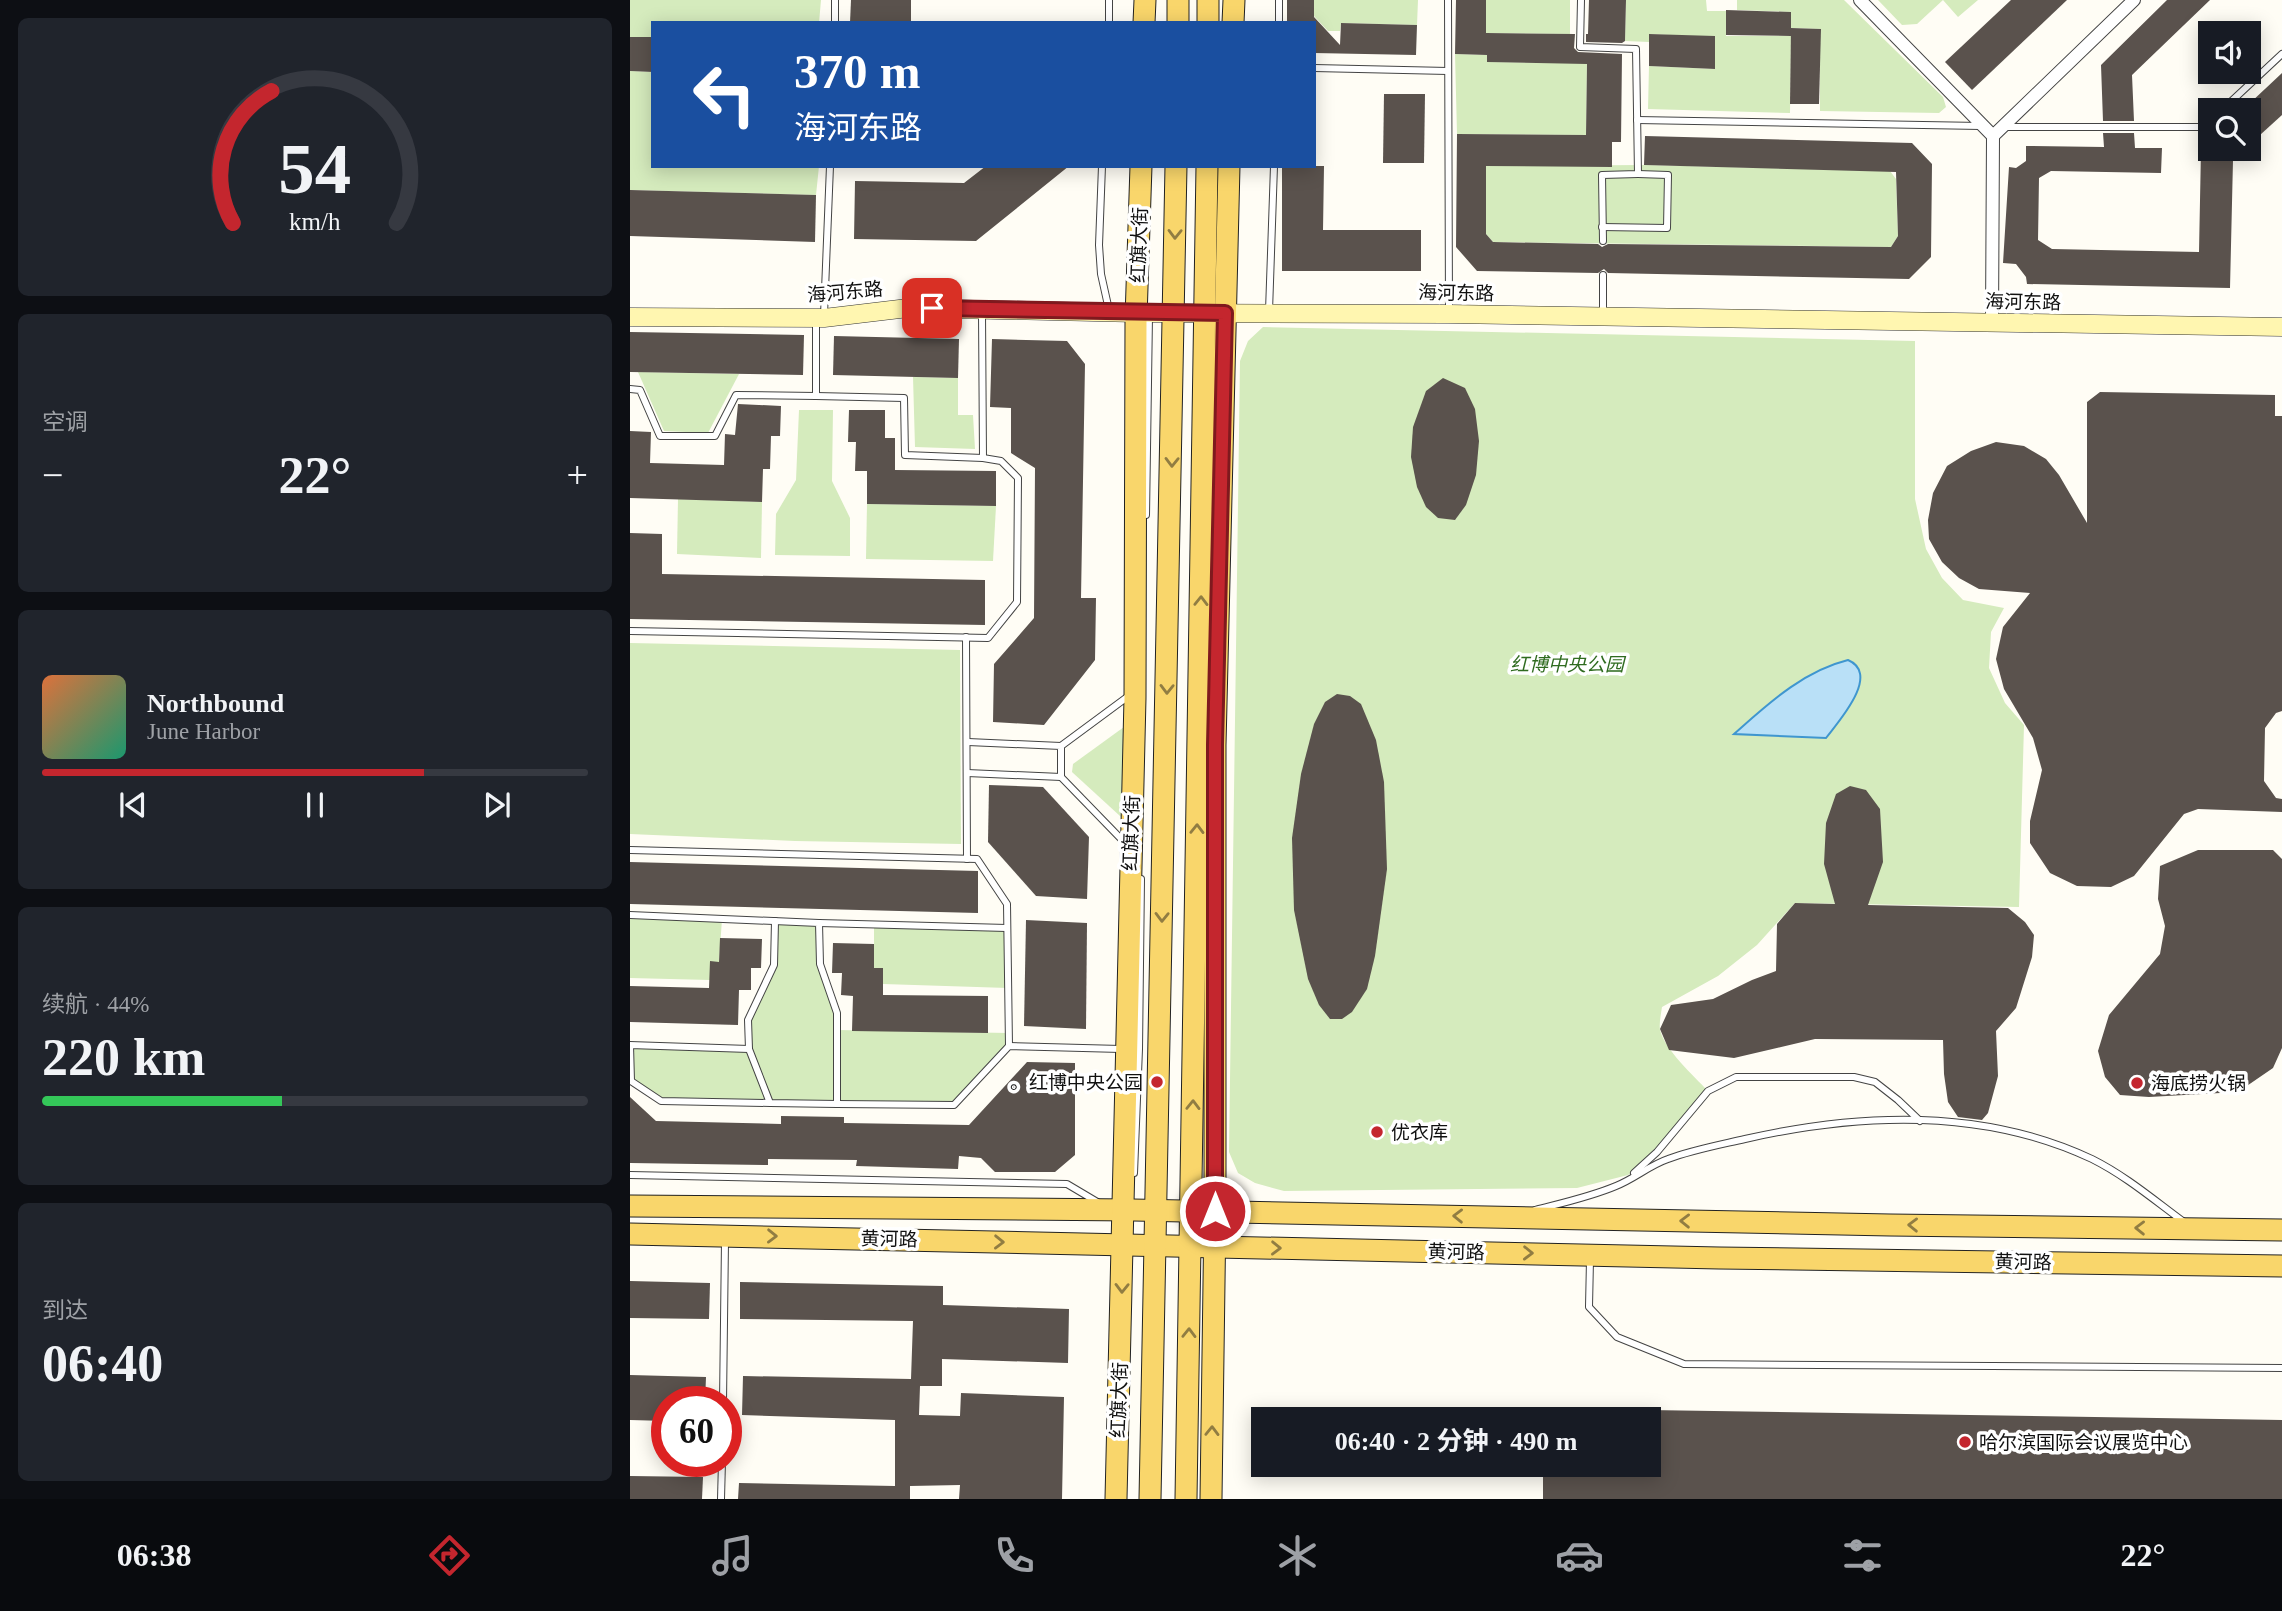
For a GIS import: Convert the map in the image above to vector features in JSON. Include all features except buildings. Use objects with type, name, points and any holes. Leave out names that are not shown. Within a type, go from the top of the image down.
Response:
[{"type":"main road","points":[[1144,21],[1145,0]]},
{"type":"main road","points":[[1178,0],[1178,21]]},
{"type":"main road","points":[[1208,0],[1208,21]]},
{"type":"main road","points":[[1233,21],[1234,0]]},
{"type":"main road","name":"红旗大街","points":[[1141,168],[1143,313],[1136,854],[1141,1049],[1156,1210],[1150,1499]]},
{"type":"main road","name":"红旗大街","points":[[1116,1499],[1123,1245],[1141,1049],[1175,313],[1176,168]]},
{"type":"main road","points":[[1207,168],[1215,313],[1215,1211],[1211,1499]]},
{"type":"main road","points":[[1186,1499],[1215,313],[1229,168]]},
{"type":"main road","name":"黄河路","points":[[630,1206],[1125,1206],[1191,1211],[2282,1230]]},
{"type":"main road","name":"黄河路","points":[[630,1234],[1591,1255],[2282,1266]]},
{"type":"street","points":[[1860,0],[1983,126],[1998,132]]},
{"type":"street","points":[[1992,322],[1998,132],[2134,0]]},
{"type":"street","name":"海河东路","points":[[630,317],[820,317],[908,308],[1109,313],[1449,314],[2282,327]]},
{"type":"lane","points":[[835,0],[835,21]]},
{"type":"lane","points":[[1108,21],[1110,0]]},
{"type":"lane","points":[[1279,0],[1279,21]]},
{"type":"lane","points":[[1448,0],[1449,314]]},
{"type":"lane","points":[[1581,0],[1580,47],[1636,49],[1637,174]]},
{"type":"lane","points":[[2235,98],[2282,54]]},
{"type":"lane","points":[[1316,68],[1448,71]]},
{"type":"lane","points":[[1637,120],[1983,126]]},
{"type":"lane","points":[[1998,132],[2198,127]]},
{"type":"lane","points":[[816,396],[830,168]]},
{"type":"lane","points":[[1102,168],[1099,245],[1101,274],[1109,313]]},
{"type":"lane","points":[[1269,313],[1274,168]]},
{"type":"lane","points":[[1602,227],[1667,228],[1668,175],[1602,175],[1602,227],[1602,241]]},
{"type":"lane","points":[[1603,275],[1603,316]]},
{"type":"lane","points":[[982,309],[983,458]]},
{"type":"lane","points":[[1143,313],[1146,520]]},
{"type":"lane","points":[[630,389],[640,390],[660,436],[715,436],[736,396],[904,398],[905,455],[1001,461],[1018,478],[1017,603],[988,638],[630,631]]},
{"type":"lane","points":[[966,638],[967,859]]},
{"type":"lane","points":[[968,742],[1061,746],[1139,689]]},
{"type":"lane","points":[[1061,746],[1061,778]]},
{"type":"lane","points":[[967,772],[1061,778],[1136,854]]},
{"type":"lane","points":[[630,850],[977,859],[1007,904],[1009,1046],[954,1105],[661,1101],[631,1081],[630,1045],[749,1049]]},
{"type":"lane","points":[[1134,1183],[1141,1049],[1141,873]]},
{"type":"lane","points":[[630,915],[1007,928]]},
{"type":"lane","points":[[770,1103],[749,1049],[748,1020],[774,965],[775,921]]},
{"type":"lane","points":[[819,923],[820,964],[837,1013],[837,1104]]},
{"type":"lane","points":[[1009,1046],[1141,1049]]},
{"type":"lane","points":[[1628,1180],[1657,1152],[1708,1091],[1736,1077],[1854,1077],[1875,1082],[1920,1121]]},
{"type":"lane","points":[[1506,1217],[1617,1186],[1666,1159],[1716,1145],[1797,1127],[1872,1120],[1998,1128],[2031,1135],[2091,1159],[2129,1179],[2194,1229]]},
{"type":"lane","points":[[630,1175],[1067,1184],[1125,1206]]},
{"type":"lane","points":[[723,1386],[725,1235]]},
{"type":"lane","points":[[1591,1255],[1589,1307],[1617,1337],[1685,1364],[2282,1368]]},
{"type":"lane","points":[[721,1499],[722,1477]]},
{"type":"green space","points":[[630,0],[821,0],[819,21],[651,21],[651,37],[630,37]]},
{"type":"green space","points":[[1314,0],[1418,0],[1417,25],[1341,23],[1340,31],[1328,31],[1314,16]]},
{"type":"green space","points":[[1486,0],[1570,0],[1570,34],[1486,33]]},
{"type":"green space","points":[[1626,0],[1706,0],[1707,11],[1726,11],[1726,36],[1791,36],[1790,113],[1648,109],[1649,66],[1715,69],[1715,37],[1649,34],[1649,42],[1625,41]]},
{"type":"green space","points":[[1737,0],[1844,0],[1943,97],[1946,107],[1939,113],[1820,111],[1820,29],[1791,28],[1791,12],[1737,10]]},
{"type":"green space","points":[[1878,0],[1943,0],[1917,24],[1902,25]]},
{"type":"green space","points":[[1943,0],[1978,0],[1958,17]]},
{"type":"green space","points":[[1455,54],[1487,55],[1488,62],[1587,61],[1586,135],[1457,134]]},
{"type":"green space","points":[[630,71],[651,72],[651,168],[819,168],[816,195],[630,190]]},
{"type":"green space","points":[[1644,165],[1890,171],[1896,179],[1898,236],[1891,247],[1493,242],[1486,234],[1486,166]]},
{"type":"green space","name":"红博中央公园","points":[[1263,327],[1915,341],[1915,499],[1926,549],[1942,578],[1963,600],[2004,608],[1991,632],[1989,668],[2005,703],[2024,725],[2019,907],[1795,903],[1757,945],[1718,976],[1662,1007],[1660,1030],[1663,1038],[1680,1062],[1708,1091],[1657,1152],[1628,1175],[1577,1188],[1284,1191],[1255,1183],[1238,1173],[1229,1152],[1240,361],[1248,341]]},
{"type":"green space","points":[[638,372],[739,374],[708,433],[664,431]]},
{"type":"green space","points":[[913,377],[958,378],[958,415],[973,415],[975,449],[915,447]]},
{"type":"green space","points":[[799,410],[833,410],[832,481],[850,518],[850,556],[775,555],[776,514],[796,480]]},
{"type":"green space","points":[[678,499],[762,502],[761,558],[677,554]]},
{"type":"green space","points":[[867,504],[996,506],[993,561],[866,559]]},
{"type":"green space","points":[[630,643],[960,650],[961,844],[630,834]]},
{"type":"green space","points":[[1135,719],[1132,827],[1072,772],[1073,764]]},
{"type":"green space","points":[[630,915],[722,919],[719,962],[710,962],[710,980],[630,978]]},
{"type":"green space","points":[[775,921],[819,923],[820,964],[837,1013],[837,1030],[1009,1033],[1009,1046],[954,1105],[661,1101],[631,1081],[630,1045],[749,1048],[748,1020],[774,965]]},
{"type":"green space","points":[[874,924],[1007,928],[1008,988],[883,984],[883,969],[874,968]]},
{"type":"water","points":[[1848,660],[1857,667],[1859,686],[1847,710],[1826,738],[1734,734],[1801,680]]},
{"type":"place","name":"。红博中央公园","points":[[1157,1082]]},
{"type":"place","name":"海底捞火锅","points":[[2137,1083]]},
{"type":"place","name":"优衣库","points":[[1377,1132]]},
{"type":"place","name":"哈尔滨国际会议展览中心","points":[[1965,1442]]},
{"type":"route","points":[[932,308],[1225,313],[1215,745],[1215,1211]]}]
